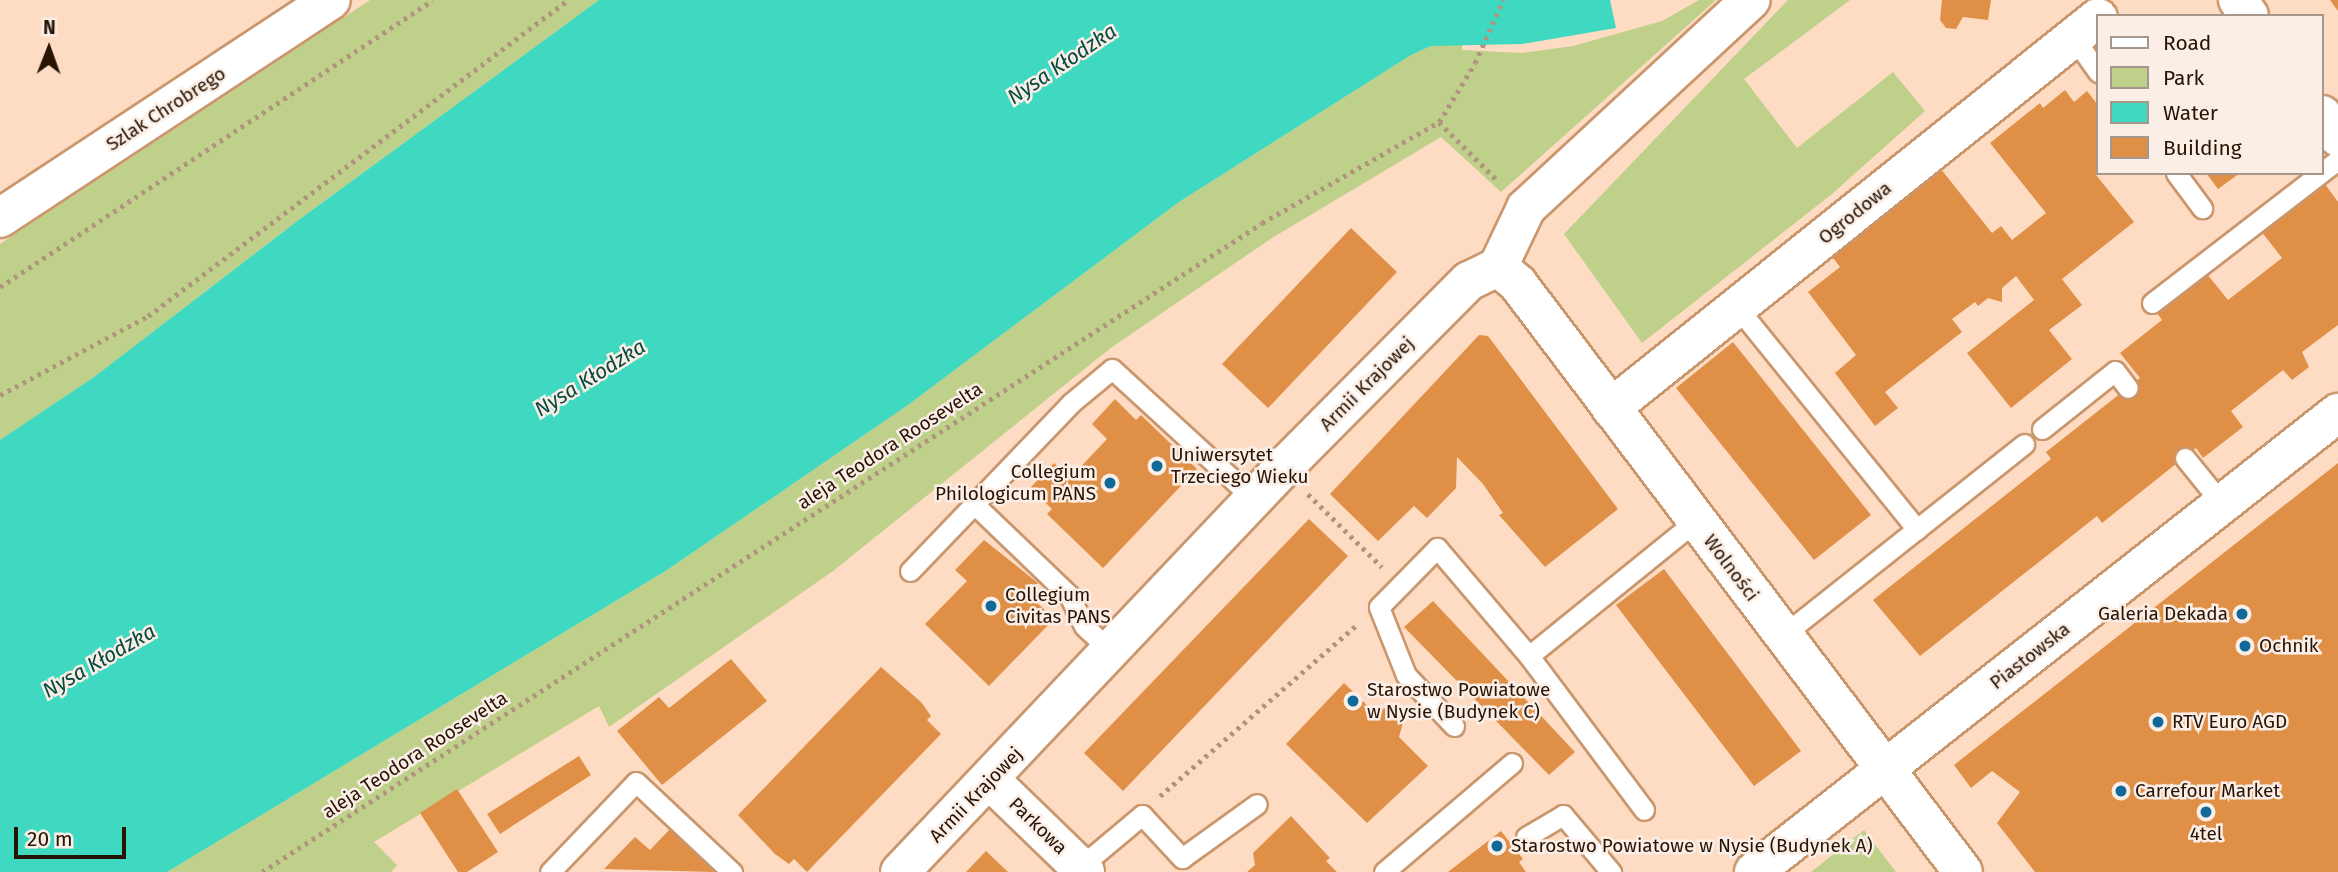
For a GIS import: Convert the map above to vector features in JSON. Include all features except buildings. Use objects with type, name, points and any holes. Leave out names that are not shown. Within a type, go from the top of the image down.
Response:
[{"type":"street","name":"Szlak Chrobrego","points":[[0,218],[331,0]]},
{"type":"street","points":[[1498,267],[1526,208],[1751,0]]},
{"type":"street","name":"Ogrodowa","points":[[2104,14],[2121,0]]},
{"type":"street","name":"Ogrodowa","points":[[1611,408],[2091,24]]},
{"type":"street","points":[[2324,119],[2338,137]]},
{"type":"street","name":"Wolności","points":[[1498,267],[1518,284],[1963,872]]},
{"type":"street","name":"Armii Krajowej","points":[[900,872],[991,780],[1283,468],[1469,281],[1498,267]]},
{"type":"street","name":"Piastowska","points":[[1754,872],[2338,413]]},
{"type":"street","name":"Parkowa","points":[[991,780],[1083,870]]},
{"type":"lane","points":[[2091,24],[2096,58]]},
{"type":"lane","points":[[2324,171],[2338,160]]},
{"type":"lane","points":[[2177,175],[2202,208]]},
{"type":"lane","points":[[2152,303],[2319,175]]},
{"type":"lane","points":[[1737,307],[1917,529]]},
{"type":"lane","points":[[909,572],[1071,403],[1112,369],[1254,499]]},
{"type":"lane","points":[[2042,429],[2115,371],[2128,388]]},
{"type":"lane","points":[[1782,636],[2024,444]]},
{"type":"lane","points":[[2185,458],[2223,505]]},
{"type":"lane","points":[[974,504],[1069,595],[1084,626],[1111,651]]},
{"type":"lane","points":[[1529,656],[1696,521]]},
{"type":"lane","points":[[1454,726],[1406,676],[1379,607],[1437,548],[1529,656],[1644,810]]},
{"type":"lane","points":[[1384,872],[1512,763]]},
{"type":"lane","points":[[550,872],[636,782],[732,872]]},
{"type":"lane","points":[[1083,870],[1142,814],[1182,858],[1257,804]]},
{"type":"lane","points":[[1526,837],[1563,815],[1611,872]]},
{"type":"path","points":[[0,287],[433,0]]},
{"type":"path","points":[[0,395],[148,316],[568,0]]},
{"type":"path","points":[[1503,0],[1475,63],[1439,122],[1526,208]]},
{"type":"path","name":"aleja Teodora Roosevelta","points":[[261,872],[1262,223],[1439,122]]},
{"type":"path","points":[[1283,468],[1400,585]]},
{"type":"path","points":[[1142,814],[1379,607]]},
{"type":"green space","points":[[370,0],[599,0],[300,219],[94,377],[0,440],[0,244]]},
{"type":"green space","points":[[1699,0],[1716,0],[1501,192],[1441,137],[1272,238],[1112,347],[833,571],[609,727],[599,706],[374,842],[397,865],[391,872],[167,872],[667,570],[908,405],[1179,202],[1411,55],[1431,46],[1462,42],[1462,50],[1522,53],[1573,46],[1662,21]]},
{"type":"green space","points":[[1788,0],[1850,0],[1744,79],[1797,148],[1893,72],[1925,111],[1832,194],[1642,343],[1564,234]]},
{"type":"green space","points":[[1864,830],[1896,872],[1811,872]]},
{"type":"water","name":"Nysa Kłodzka","points":[[599,0],[1610,0],[1616,28],[1522,44],[1431,46],[1411,55],[1179,202],[908,405],[667,570],[167,872],[0,872],[0,440],[94,377],[300,219]]},
{"type":"place","name":"Uniwersytet Trzeciego Wieku","points":[[1157,466]]},
{"type":"place","name":"Collegium Philologicum PANS","points":[[1110,483]]},
{"type":"place","name":"Collegium Civitas PANS","points":[[991,606]]},
{"type":"place","name":"Galeria Dekada","points":[[2242,614]]},
{"type":"place","name":"Ochnik","points":[[2245,646]]},
{"type":"place","name":"Starostwo Powiatowe w Nysie (Budynek C)","points":[[1353,701]]},
{"type":"place","name":"RTV Euro AGD","points":[[2158,722]]},
{"type":"place","name":"Carrefour Market","points":[[2121,791]]},
{"type":"place","name":"4tel","points":[[2206,812]]},
{"type":"place","name":"Starostwo Powiatowe w Nysie (Budynek A)","points":[[1497,846]]}]
